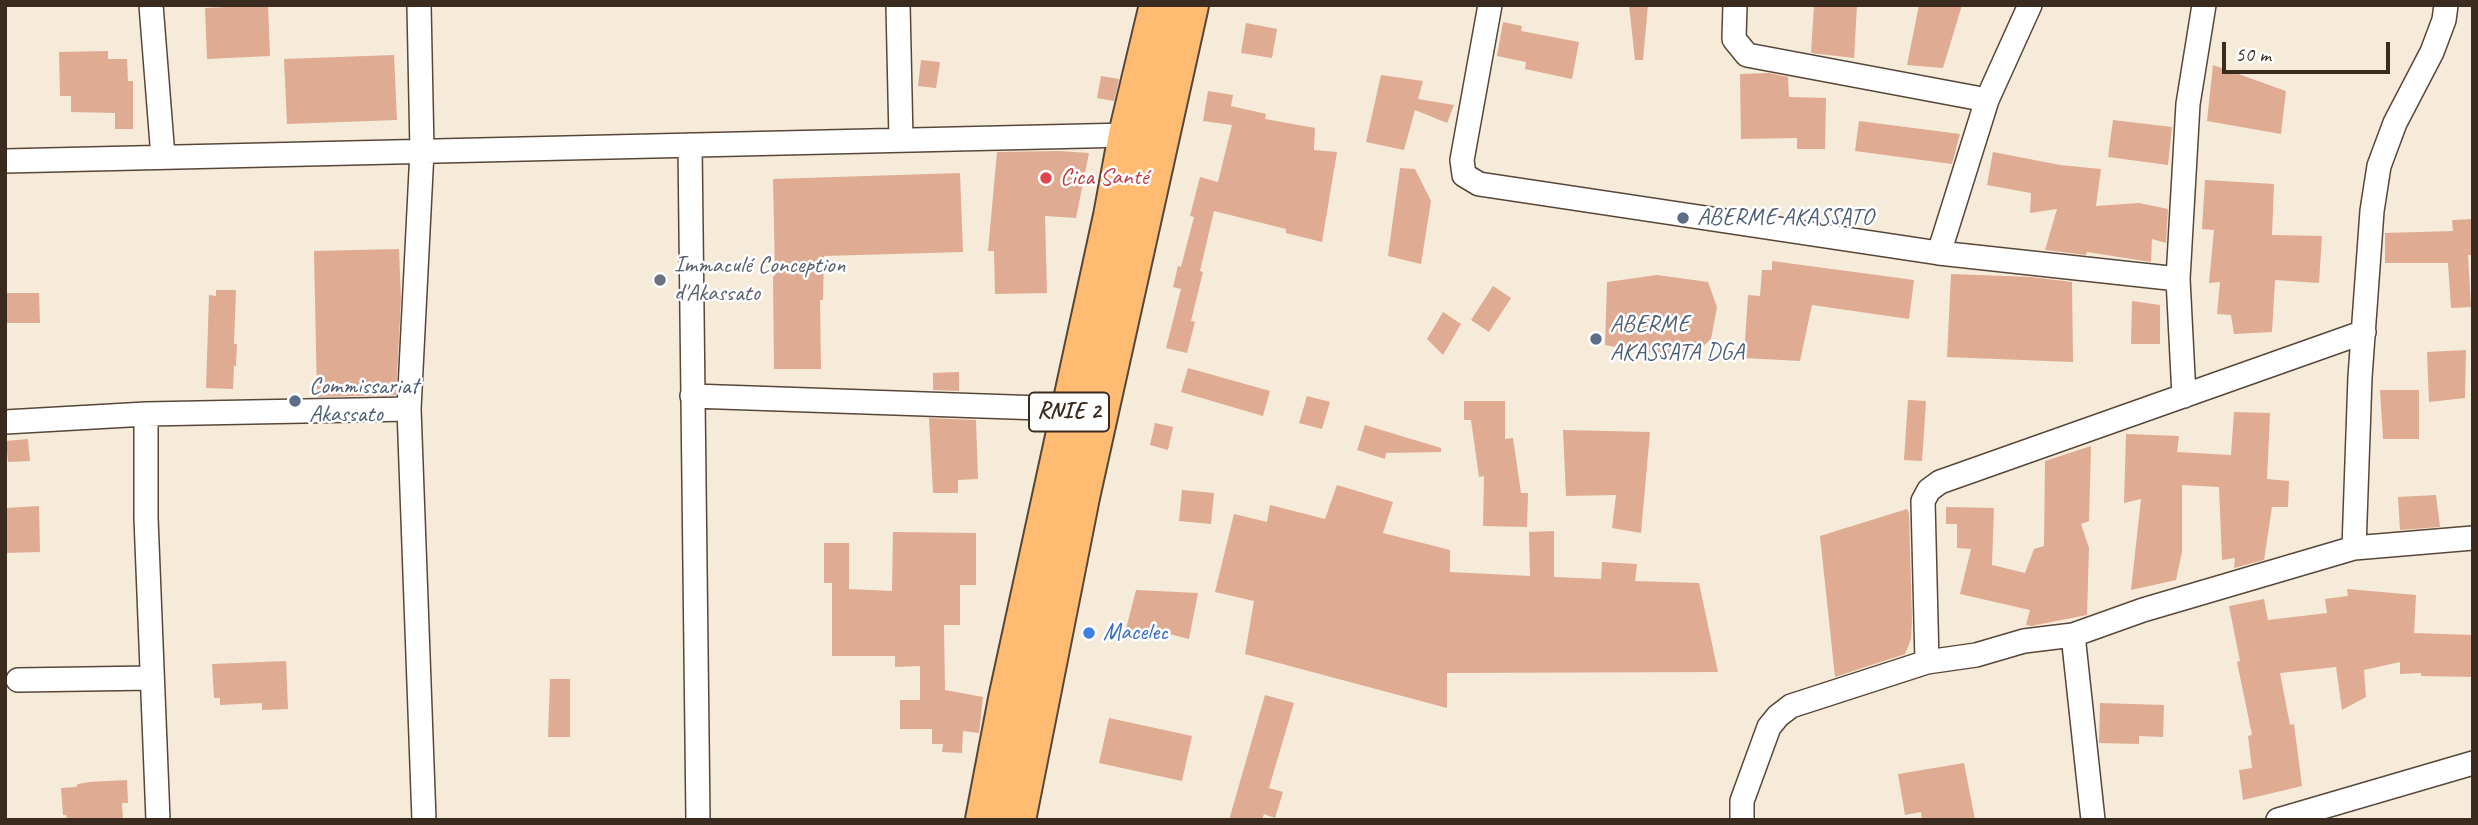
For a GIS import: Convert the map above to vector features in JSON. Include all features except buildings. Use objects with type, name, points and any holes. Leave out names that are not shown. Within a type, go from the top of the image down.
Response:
[{"type":"highway","name":"RNIE 2","points":[[985,820],[1008,699],[1113,216],[1128,135],[1159,5]]},
{"type":"highway","name":"RNIE 2","points":[[1016,820],[1080,497],[1189,5]]},
{"type":"street","points":[[151,5],[163,157]]},
{"type":"street","points":[[419,5],[422,151],[409,409],[424,820]]},
{"type":"street","points":[[898,5],[901,140]]},
{"type":"street","points":[[1490,5],[1462,160],[1464,175],[1479,184],[1939,253],[2178,279]]},
{"type":"street","points":[[1735,5],[1734,39],[1747,55],[1987,100]]},
{"type":"street","points":[[1939,253],[1987,100],[2030,5]]},
{"type":"street","points":[[2184,396],[2178,279],[2188,104],[2203,5]]},
{"type":"street","points":[[2354,548],[2364,332],[2372,211],[2379,166],[2395,123],[2432,52],[2444,20],[2446,5]]},
{"type":"street","points":[[5,161],[1128,135]]},
{"type":"street","points":[[690,145],[698,820]]},
{"type":"street","points":[[1927,662],[1923,501],[1929,490],[1940,482],[2364,332]]},
{"type":"street","points":[[692,396],[1070,409]]},
{"type":"street","points":[[5,422],[146,414],[409,409]]},
{"type":"street","points":[[146,414],[146,518],[158,820]]},
{"type":"street","points":[[1742,820],[1742,802],[1769,727],[1777,716],[1791,706],[1927,662],[1976,655],[2024,641],[2073,635],[2143,610],[2354,548],[2473,538]]},
{"type":"street","points":[[2073,635],[2093,820]]},
{"type":"street","points":[[18,680],[152,678]]},
{"type":"street","points":[[2278,820],[2473,763]]},
{"type":"place","name":"Cica Santé","points":[[1046,178]]},
{"type":"place","name":"ABERME AKASSATO","points":[[1683,218]]},
{"type":"place","name":"Immaculé Conception d'Akassato","points":[[660,280]]},
{"type":"place","name":"ABERME AKASSATA DGA","points":[[1596,339]]},
{"type":"place","name":"Commissariat Akassato","points":[[295,401]]},
{"type":"place","name":"Macelec","points":[[1089,633]]}]
